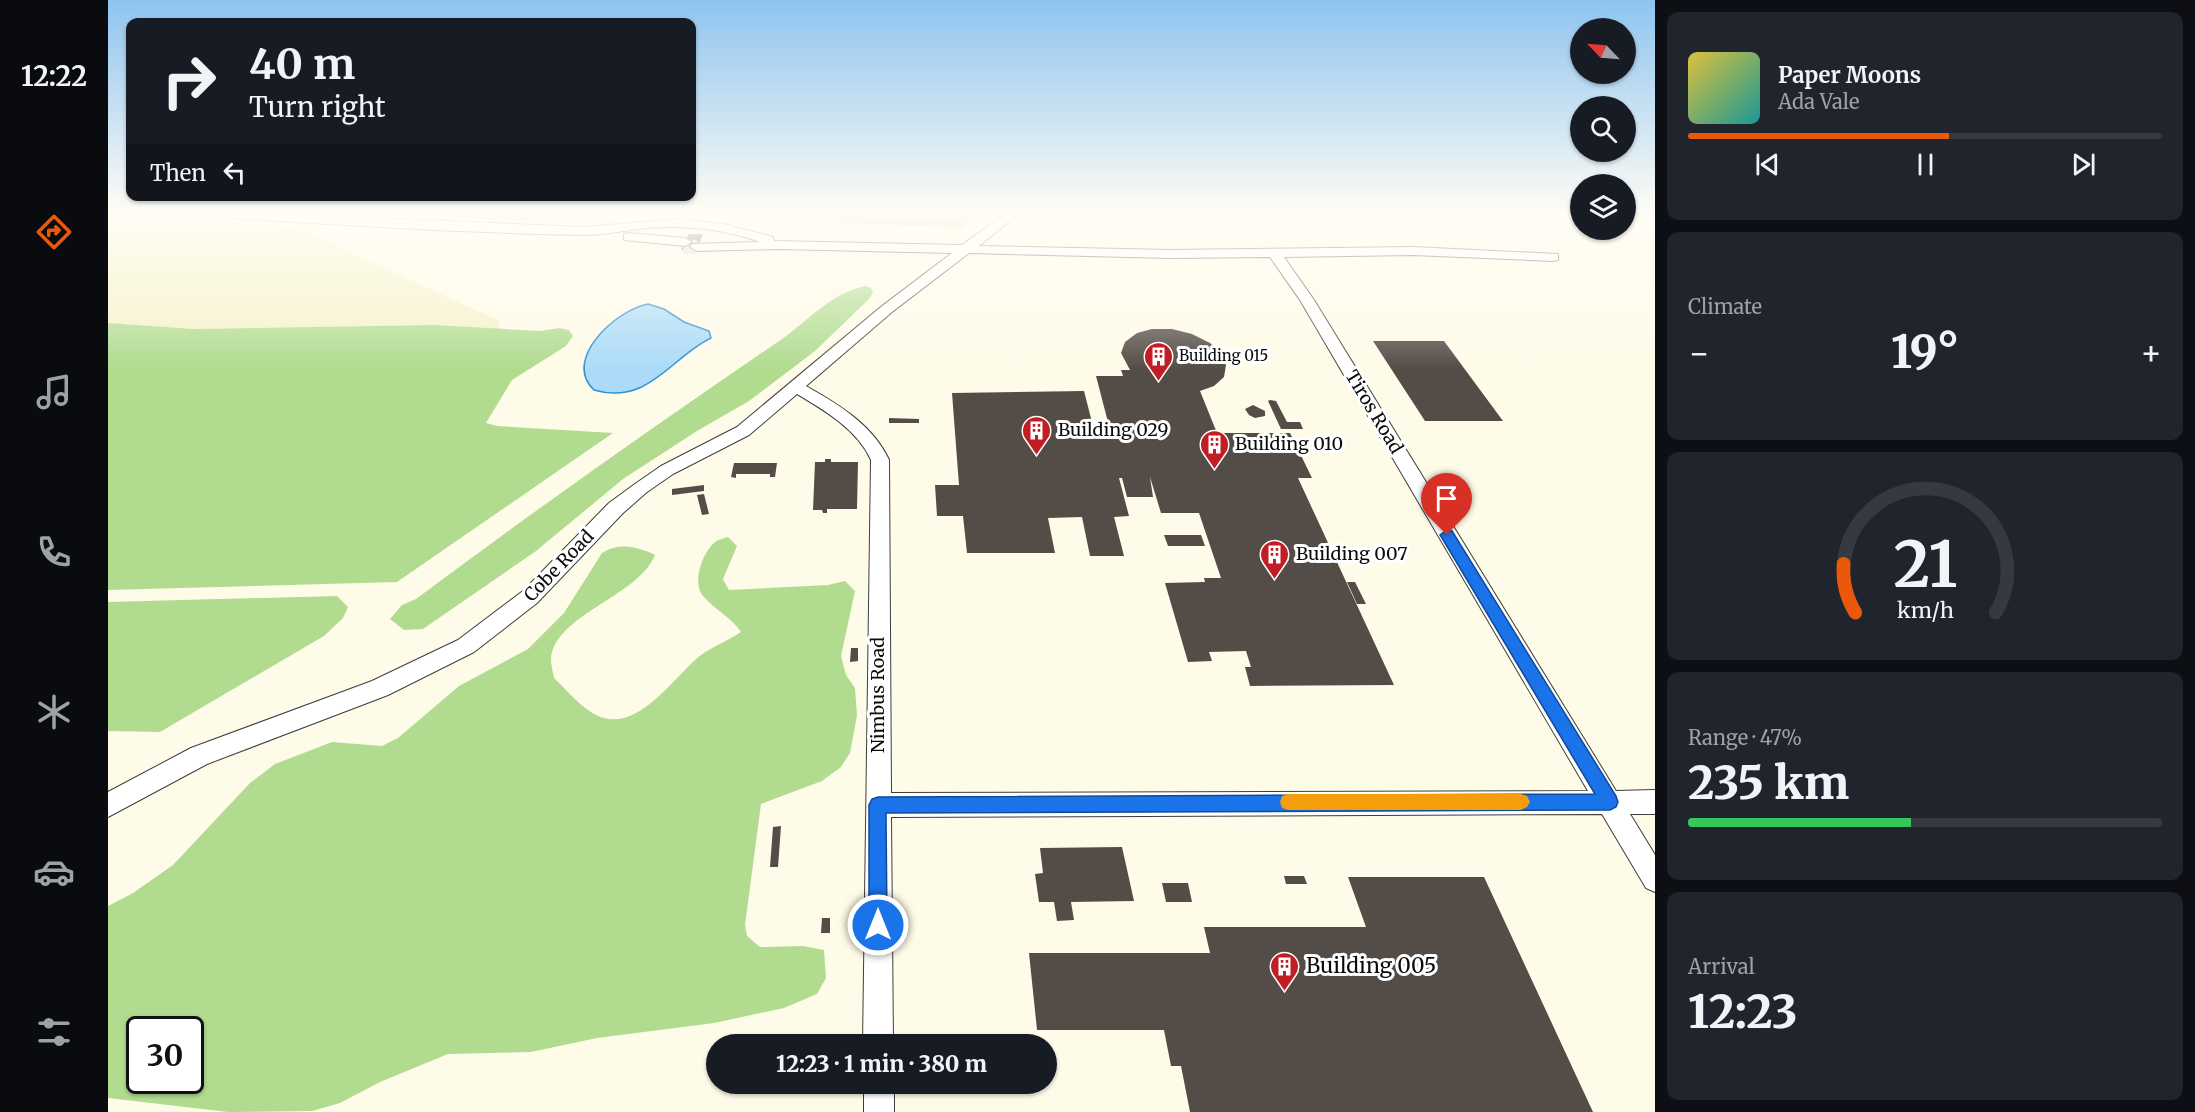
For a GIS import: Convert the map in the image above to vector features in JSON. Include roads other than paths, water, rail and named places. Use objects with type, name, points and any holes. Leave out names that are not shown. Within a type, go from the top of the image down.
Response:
[{"type":"street","name":"Cobe Road","points":[[108,805],[199,756],[380,688],[466,646],[501,622],[530,597],[616,508],[641,488],[667,470],[743,431],[887,309],[942,266]]},
{"type":"street","name":"Tiros Road","points":[[1283,266],[1307,300],[1655,879]]},
{"type":"street","name":"Nimbus Road","points":[[797,387],[820,401],[871,442],[880,460],[878,1034]]},
{"type":"street","points":[[878,805],[1655,802]]},
{"type":"street","points":[[879,1094],[879,1112]]},
{"type":"water","points":[[648,304],[664,309],[684,322],[709,331],[711,338],[644,386],[613,393],[594,390],[586,378],[584,364],[597,337],[622,315]]},
{"type":"place","name":"Building 015","points":[[1158,382]]},
{"type":"place","name":"Building 029","points":[[1037,456]]},
{"type":"place","name":"Building 010","points":[[1214,470]]},
{"type":"place","name":"Building 007","points":[[1275,580]]},
{"type":"place","name":"Building 005","points":[[1285,992]]}]
